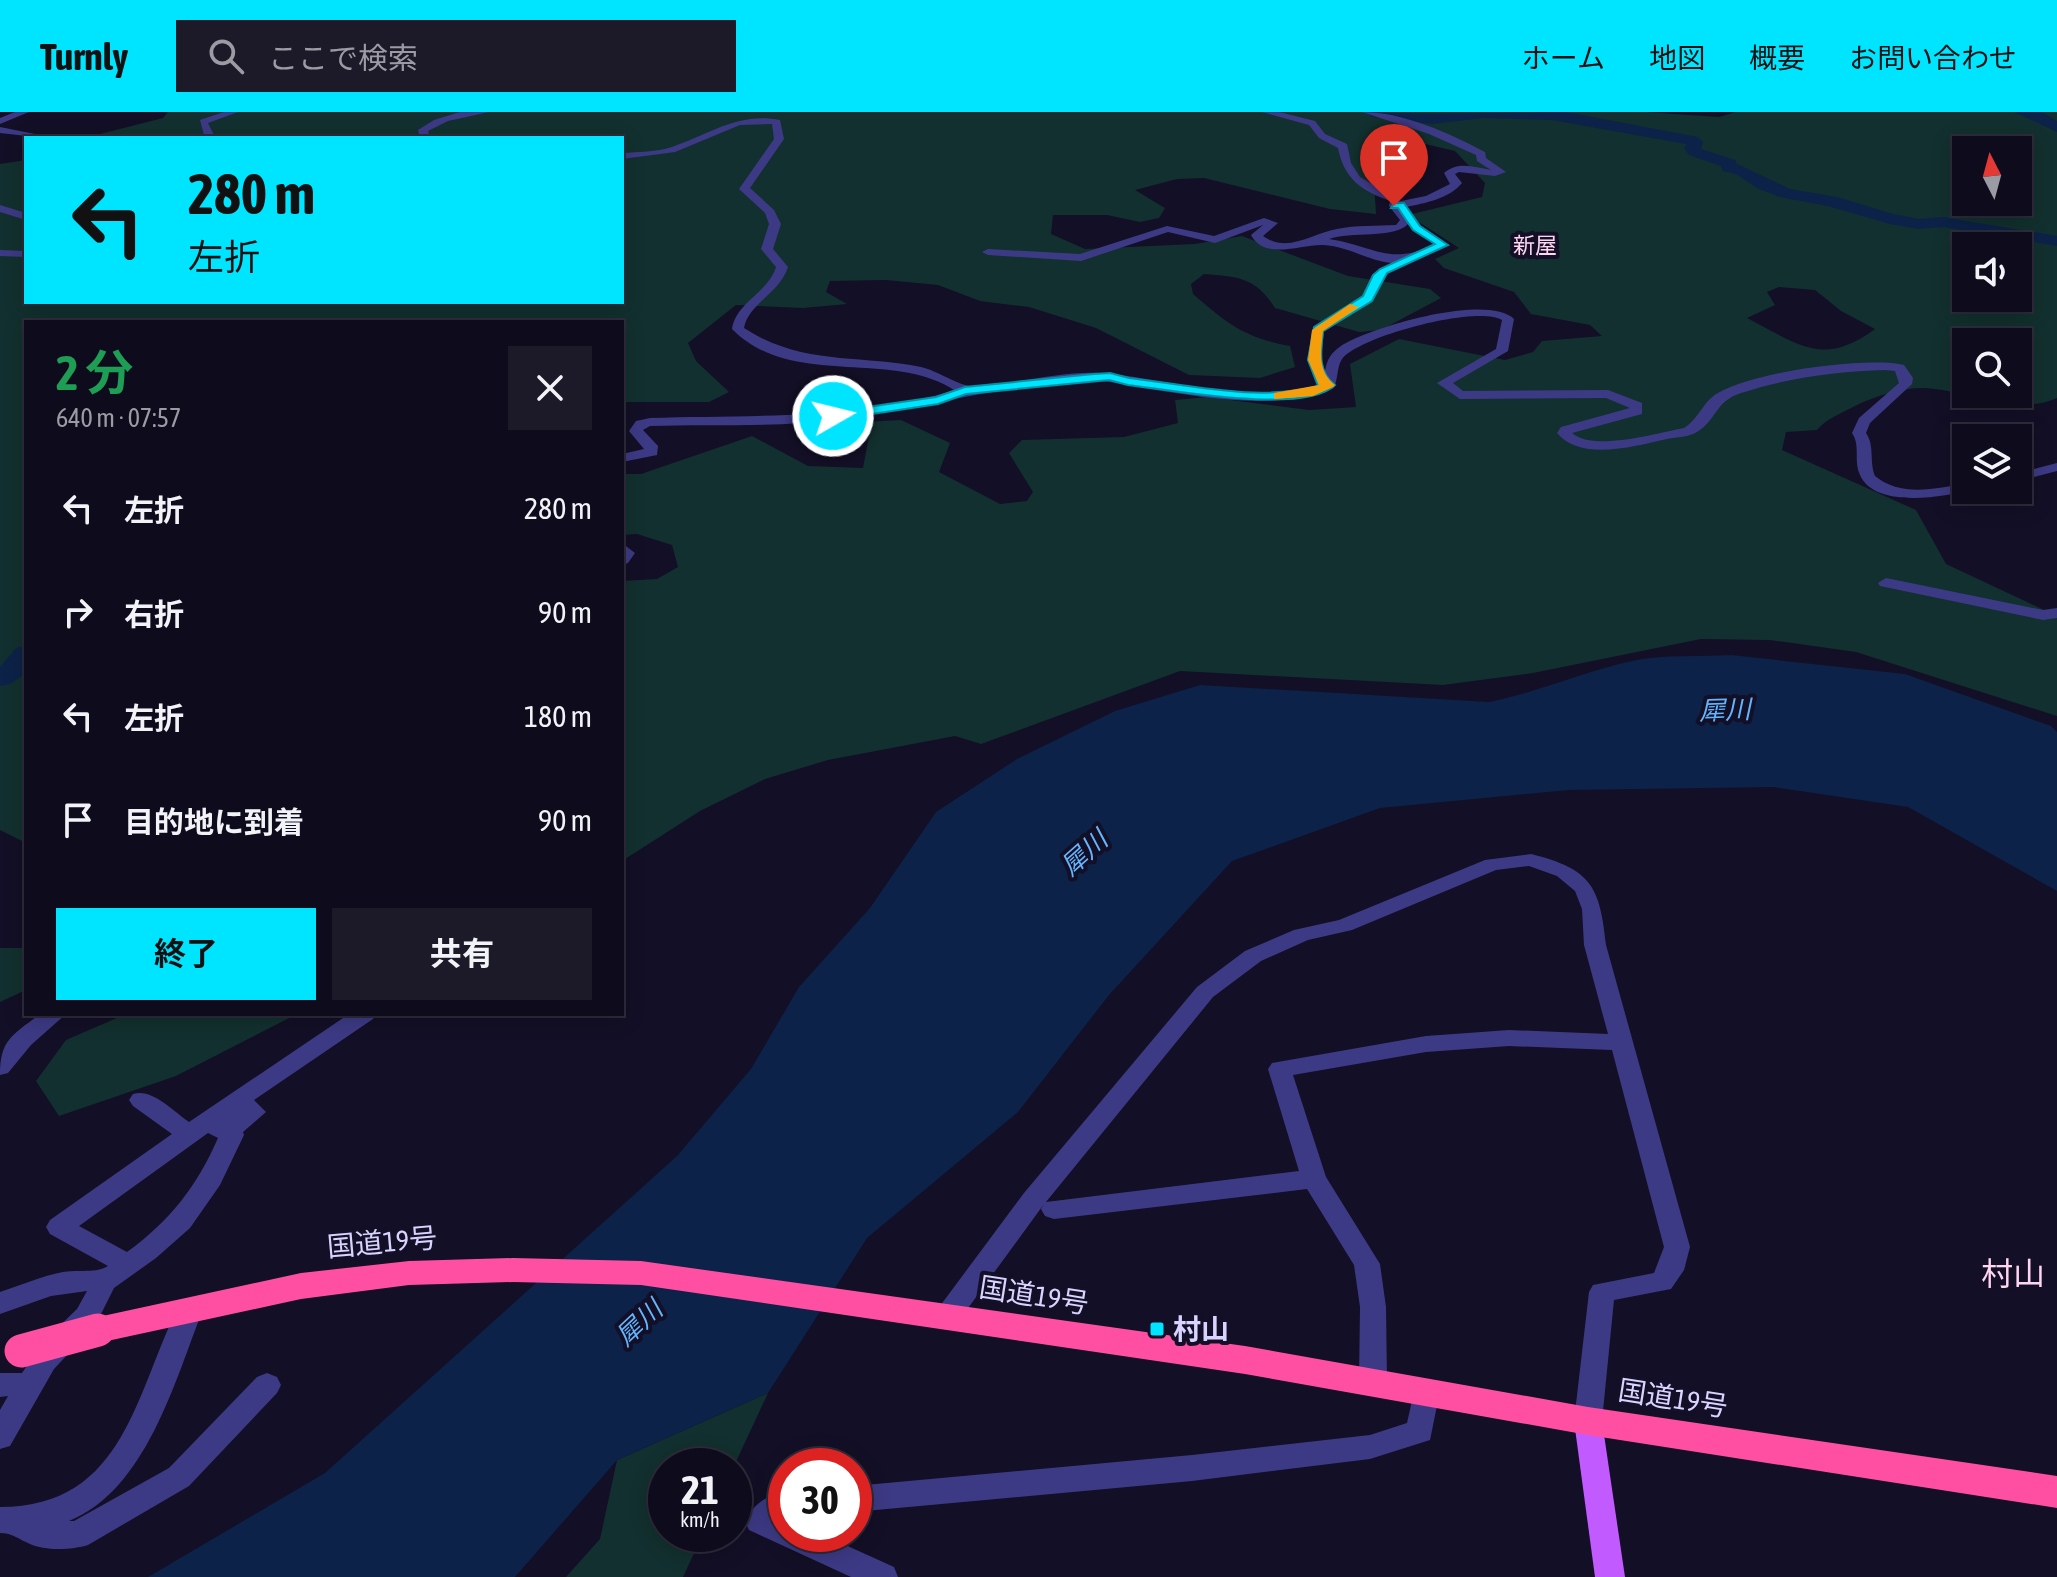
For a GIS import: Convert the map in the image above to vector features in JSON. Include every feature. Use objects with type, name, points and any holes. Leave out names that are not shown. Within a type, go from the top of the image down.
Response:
[{"type":"highway","name":"国道19号","points":[[10,1353],[98,1330],[301,1286],[409,1273],[500,1270],[641,1273],[1245,1360],[1588,1421],[2057,1492]]},
{"type":"main road","points":[[1588,1421],[1610,1577]]},
{"type":"street","points":[[0,121],[24,112]]},
{"type":"street","points":[[210,136],[203,122],[233,112]]},
{"type":"street","points":[[424,136],[423,130],[434,122],[449,116],[484,112]]},
{"type":"street","points":[[1267,112],[1312,123],[1322,136],[1343,146],[1346,163],[1356,179],[1401,205],[1417,228],[1443,245],[1378,275],[1368,298],[1318,330],[1314,360],[1323,382],[1329,385]]},
{"type":"street","points":[[988,252],[1081,258],[1167,229],[1215,240],[1264,221],[1272,223],[1257,235],[1263,243],[1299,247],[1337,232],[1399,228],[1406,220],[1394,206],[1429,199],[1454,186],[1457,183],[1449,173],[1455,168],[1465,167],[1495,175],[1501,172],[1481,159],[1481,154],[1465,146],[1412,125],[1386,120],[1367,112]]},
{"type":"street","points":[[624,156],[678,148],[730,120],[774,119],[779,126],[779,139],[744,189],[770,212],[775,224],[767,249],[782,267],[781,276],[774,286],[741,314],[738,329],[764,343],[815,360],[937,373],[965,391]]},
{"type":"street","points":[[0,130],[30,136]]},
{"type":"street","points":[[0,208],[24,216]]},
{"type":"street","points":[[1312,242],[1360,248],[1387,260],[1422,255]]},
{"type":"street","points":[[0,253],[24,254]]},
{"type":"street","points":[[1329,385],[1334,359],[1347,348],[1470,310],[1497,310],[1508,319],[1502,351],[1444,383],[1460,395],[1608,394],[1637,406],[1637,411],[1627,416],[1566,430],[1564,433],[1573,444],[1595,446],[1688,431],[1701,425],[1716,400],[1728,392],[1858,365],[1892,366],[1903,372],[1905,384],[1864,421],[1859,433],[1865,442],[1862,455],[1864,468],[1870,479],[1902,495],[1925,495],[1952,490]]},
{"type":"street","points":[[624,458],[652,452],[651,446],[636,431],[641,424],[650,422],[849,415],[938,400],[965,391],[1110,376],[1128,382],[1261,396],[1301,395],[1329,385]]},
{"type":"street","points":[[2032,473],[2057,467]]},
{"type":"street","points":[[1886,583],[2043,615],[2057,613]]},
{"type":"street","points":[[934,1316],[1205,992],[1253,956],[1302,935],[1345,925],[1492,864],[1531,860],[1564,872],[1584,888],[1592,909],[1595,945],[1677,1247],[1671,1270],[1662,1282],[1602,1292],[1588,1421]]},
{"type":"street","points":[[0,1067],[23,1039],[52,1016]]},
{"type":"street","points":[[129,1265],[59,1227],[208,1129],[254,1112],[237,1100],[362,1016]]},
{"type":"street","points":[[1373,1382],[1373,1307],[1367,1264],[1314,1179],[1280,1069],[1426,1044],[1509,1038],[1621,1042]]},
{"type":"street","points":[[102,1283],[185,1221],[216,1174],[232,1135],[208,1129],[141,1100]]},
{"type":"street","points":[[1054,1209],[1314,1179]]},
{"type":"street","points":[[0,1303],[66,1283],[92,1279],[102,1283]]},
{"type":"street","points":[[0,1437],[45,1359],[77,1328],[101,1296],[102,1283]]},
{"type":"street","points":[[9,1520],[48,1516],[91,1495],[110,1475],[148,1407],[190,1309]]},
{"type":"street","points":[[0,1385],[32,1384]]},
{"type":"street","points":[[9,1520],[38,1534],[77,1535],[179,1477],[267,1385]]},
{"type":"street","points":[[872,1497],[1192,1468],[1370,1447],[1420,1431],[1426,1391]]},
{"type":"street","points":[[828,1552],[883,1577]]},
{"type":"green space","points":[[168,112],[1646,112],[1719,117],[1736,112],[2057,112],[2057,398],[2032,404],[2032,328],[1952,328],[1952,392],[1915,388],[1879,396],[1829,420],[1817,430],[1786,432],[1782,450],[1916,510],[1946,564],[2057,616],[2057,716],[1856,652],[1770,640],[1701,639],[1533,673],[1443,685],[1180,671],[981,744],[955,736],[828,760],[765,779],[700,811],[624,860],[624,581],[657,579],[678,567],[672,545],[637,534],[624,535],[624,474],[641,474],[752,436],[808,466],[863,468],[869,436],[843,423],[901,420],[950,443],[939,472],[1000,504],[1027,501],[1033,492],[1009,453],[1022,440],[1124,437],[1178,423],[1175,400],[1207,397],[1309,410],[1356,407],[1350,364],[1399,339],[1505,360],[1533,352],[1542,341],[1602,336],[1590,325],[1531,314],[1514,292],[1444,268],[1435,259],[1459,248],[1408,215],[1482,197],[1485,183],[1455,151],[1425,144],[1417,154],[1374,182],[1376,214],[1330,209],[1204,178],[1177,179],[1135,190],[1165,208],[1159,218],[1140,222],[1107,215],[1053,215],[1051,234],[1085,249],[1195,244],[1242,236],[1348,276],[1430,289],[1441,298],[1381,330],[1359,332],[1275,308],[1260,290],[1245,280],[1204,274],[1191,284],[1193,294],[1248,334],[1290,346],[1295,367],[1260,378],[1189,375],[1096,328],[1029,307],[980,301],[938,285],[886,280],[830,281],[826,292],[847,304],[803,308],[736,305],[688,343],[696,361],[729,392],[709,402],[624,402],[624,320],[24,320],[24,842],[0,830],[0,164],[24,160],[24,304],[624,304],[624,136],[96,136],[163,118]],"holes":[[[1779,287],[1815,290],[1841,311],[1875,329],[1856,341],[1825,350],[1796,343],[1747,318],[1775,305],[1767,292]]]},
{"type":"green space","points":[[0,948],[24,948],[24,991],[0,1002]]},
{"type":"green space","points":[[121,1016],[293,1016],[176,1076],[59,1116],[36,1081],[66,1040]]},
{"type":"green space","points":[[768,1393],[742,1448],[648,1448],[648,1552],[695,1552],[683,1577],[566,1577],[600,1539],[617,1460]]},
{"type":"water","name":"犀川","points":[[1731,655],[1905,674],[2051,726],[2057,732],[2057,891],[1908,807],[1773,787],[1569,790],[1380,808],[1232,861],[1109,995],[1018,1112],[867,1238],[768,1393],[617,1460],[515,1577],[148,1577],[325,1473],[677,1156],[751,1069],[799,987],[870,908],[936,812],[1017,759],[1115,711],[1200,685],[1489,702],[1632,661]]},
{"type":"waterway","points":[[1373,112],[1432,119],[1484,113],[1587,119],[1636,132],[1692,140],[1695,142],[1692,148],[1695,152],[1729,163],[1729,168],[1740,169],[1763,184],[1786,193],[1831,201],[1890,219],[1919,224],[1943,222],[2057,241]]},
{"type":"waterway","points":[[2022,112],[2036,115],[2057,127]]},
{"type":"waterway","points":[[0,678],[13,671],[24,657]]},
{"type":"slow traffic","points":[[1278,396],[1301,395],[1329,385],[1323,382],[1314,360],[1313,349],[1318,330],[1354,307]]},
{"type":"place","name":"村山","points":[[1157,1329]]},
{"type":"district","name":"新屋","points":[[1535,245]]},
{"type":"district","name":"村山","points":[[2013,1274]]},
{"type":"route","points":[[833,416],[938,400],[965,391],[1110,376],[1128,382],[1239,395],[1301,395],[1323,389],[1329,385],[1323,382],[1316,369],[1313,349],[1318,330],[1368,298],[1378,275],[1443,245],[1417,228],[1401,205],[1394,206]]}]
